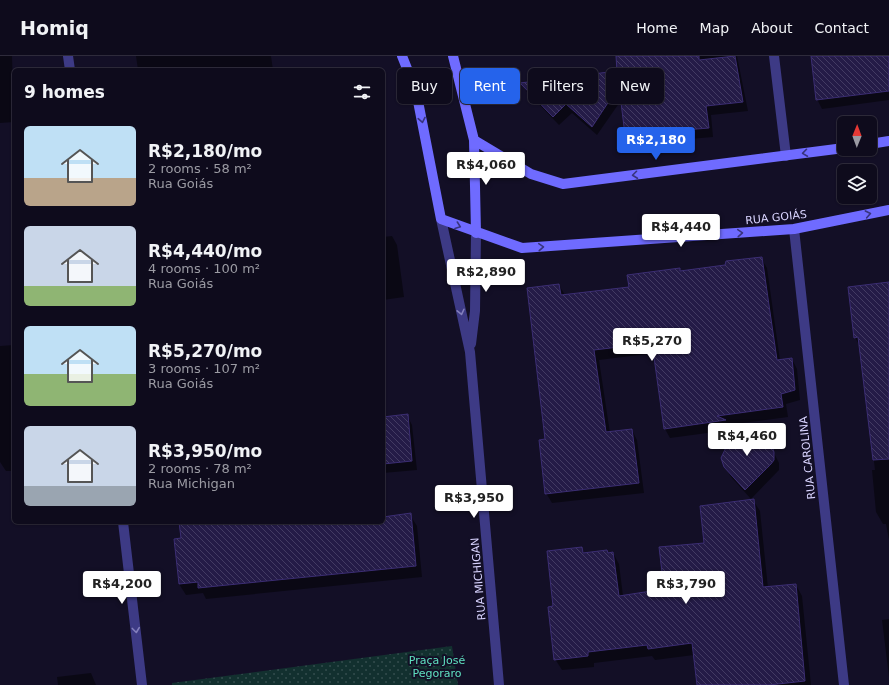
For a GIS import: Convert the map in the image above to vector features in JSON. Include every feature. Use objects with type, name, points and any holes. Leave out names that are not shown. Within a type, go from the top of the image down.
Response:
[{"type":"main road","points":[[402,56],[416,91],[441,219]]},
{"type":"main road","points":[[453,56],[474,140],[476,233]]},
{"type":"main road","points":[[474,140],[531,174],[562,184],[837,149]]},
{"type":"main road","points":[[877,143],[889,141]]},
{"type":"main road","name":"RUA GOIÁS","points":[[441,219],[476,233],[522,248],[794,229],[889,210]]},
{"type":"street","points":[[68,56],[70,68]]},
{"type":"street","points":[[774,56],[786,156]]},
{"type":"street","name":"RUA MICHIGAN","points":[[441,219],[470,352],[498,685]]},
{"type":"street","name":"RUA CAROLINA","points":[[794,229],[844,685]]},
{"type":"street","name":"RUA MICHIGAN","points":[[470,352],[475,311],[476,233]]},
{"type":"street","points":[[123,524],[142,685]]},
{"type":"green space","name":"Praça José Pegoraro","points":[[452,646],[458,685],[172,685],[172,683]]},
{"type":"building","points":[[616,56],[699,56],[699,60],[735,56],[743,102],[706,106],[709,128],[625,135],[621,104],[664,104],[664,68],[617,68]]},
{"type":"building","points":[[811,56],[889,56],[889,91],[816,100]]},
{"type":"building","points":[[606,72],[607,104],[592,127],[566,104],[598,104],[598,73]]},
{"type":"building","points":[[528,82],[528,91],[520,83]]},
{"type":"building","points":[[540,104],[566,104],[553,117]]},
{"type":"building","points":[[762,257],[777,360],[792,358],[795,390],[781,394],[783,407],[717,416],[726,420],[664,429],[652,343],[594,350],[606,432],[632,429],[639,483],[545,494],[539,440],[545,439],[527,288],[559,284],[561,295],[629,287],[627,275],[680,268],[680,271],[725,265],[726,261]]},
{"type":"building","points":[[889,282],[889,459],[873,460],[858,337],[854,338],[848,287]]},
{"type":"building","points":[[408,414],[412,461],[385,464],[385,417]]},
{"type":"building","points":[[736,426],[772,446],[774,452],[774,460],[771,464],[745,490],[724,467],[721,458]]},
{"type":"building","points":[[754,499],[763,587],[796,584],[805,681],[769,685],[697,685],[692,643],[648,649],[647,645],[588,652],[588,656],[554,660],[548,607],[553,606],[547,551],[582,547],[583,553],[607,550],[608,553],[613,552],[619,596],[664,589],[659,547],[704,543],[700,506]]},
{"type":"building","points":[[411,513],[416,566],[198,588],[198,582],[179,584],[174,539],[181,538],[179,524],[385,524],[385,517]]}]
